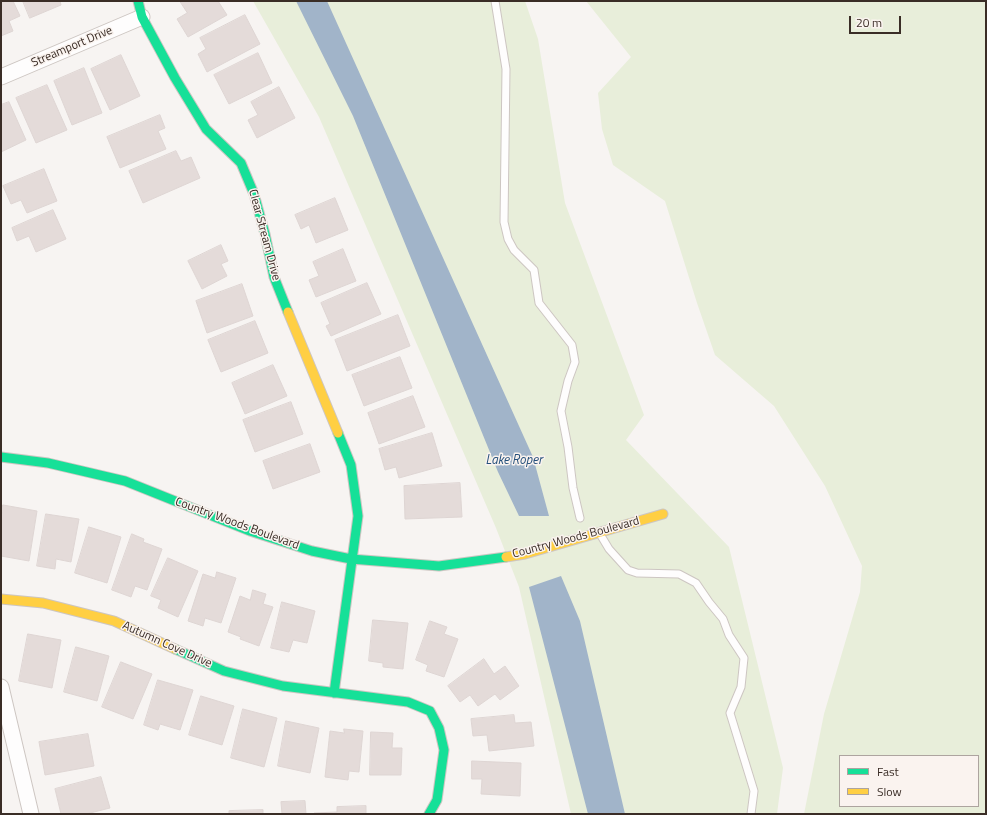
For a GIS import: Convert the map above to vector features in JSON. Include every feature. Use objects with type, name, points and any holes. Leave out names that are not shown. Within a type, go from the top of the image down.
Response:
[{"type":"street","name":"Clear Stream Drive","points":[[138,1],[142,17],[175,78],[206,129],[241,163],[254,194],[266,234],[274,277],[351,465],[358,516],[351,559]]},
{"type":"street","name":"Streamport Drive","points":[[1,77],[142,17]]},
{"type":"street","name":"Country Woods Boulevard","points":[[1,457],[48,463],[124,481],[250,531],[312,551],[351,559],[439,566],[525,554],[663,514]]},
{"type":"street","points":[[334,693],[351,559]]},
{"type":"street","name":"Autumn Cove Drive","points":[[1,599],[43,603],[114,621],[224,671],[283,686],[408,702],[430,710],[439,728],[444,750],[437,800],[429,814]]},
{"type":"street","points":[[1,688],[31,814]]},
{"type":"lane","points":[[495,1],[506,69],[504,222],[508,239],[514,250],[534,270],[539,303],[572,345],[575,362],[568,381],[561,410],[568,447],[573,488],[580,518]]},
{"type":"lane","points":[[600,532],[609,549],[628,570],[636,573],[679,574],[696,583],[723,619],[729,635],[744,658],[741,687],[730,713],[754,791],[751,814]]},
{"type":"green space","points":[[253,1],[525,1],[538,39],[565,203],[644,415],[626,440],[729,547],[783,768],[777,814],[571,814],[519,587],[496,528],[319,117]]},
{"type":"green space","points":[[586,1],[986,1],[986,814],[804,814],[824,714],[860,592],[862,566],[825,486],[774,406],[715,355],[665,201],[613,165],[602,129],[598,93],[631,57]]},
{"type":"water","name":"Lake Roper","points":[[296,1],[327,1],[533,457],[549,516],[519,516],[498,472],[353,116]]},
{"type":"water","points":[[561,576],[580,621],[625,814],[588,814],[529,587]]},
{"type":"building","points":[[1,1],[13,1],[20,16],[9,21],[13,31],[1,36]]},
{"type":"building","points":[[23,1],[60,1],[61,5],[30,18]]},
{"type":"building","points":[[180,1],[218,1],[227,15],[188,37],[177,19],[187,13]]},
{"type":"building","points":[[245,15],[260,44],[207,72],[198,54],[206,49],[200,38]]},
{"type":"building","points":[[258,53],[272,83],[229,104],[214,75]]},
{"type":"building","points":[[121,55],[140,96],[110,110],[91,69]]},
{"type":"building","points":[[84,68],[102,113],[72,125],[54,81]]},
{"type":"building","points":[[47,85],[67,130],[36,143],[16,98]]},
{"type":"building","points":[[279,87],[295,118],[257,138],[248,120],[258,115],[251,102]]},
{"type":"building","points":[[9,102],[26,140],[1,152],[1,105]]},
{"type":"building","points":[[160,115],[165,128],[158,131],[166,149],[120,168],[107,137]]},
{"type":"building","points":[[176,151],[181,161],[191,157],[200,178],[143,203],[129,171]]},
{"type":"building","points":[[44,169],[57,201],[27,213],[21,200],[11,204],[3,186]]},
{"type":"building","points":[[335,198],[348,230],[316,243],[309,225],[301,229],[295,215]]},
{"type":"building","points":[[53,210],[66,239],[36,252],[29,236],[17,241],[12,228]]},
{"type":"building","points":[[221,245],[228,261],[221,264],[227,276],[202,289],[188,261]]},
{"type":"building","points":[[343,249],[356,281],[316,297],[309,280],[319,276],[313,262]]},
{"type":"building","points":[[367,283],[381,314],[331,336],[326,326],[330,324],[321,303]]},
{"type":"building","points":[[242,284],[253,316],[207,333],[196,301]]},
{"type":"building","points":[[398,315],[410,346],[347,371],[335,340]]},
{"type":"building","points":[[255,321],[268,353],[221,372],[208,340]]},
{"type":"building","points":[[400,357],[412,388],[364,406],[352,375]]},
{"type":"building","points":[[273,365],[287,396],[245,414],[232,383]]},
{"type":"building","points":[[413,396],[425,427],[379,444],[368,413]]},
{"type":"building","points":[[291,402],[303,434],[255,452],[243,420]]},
{"type":"building","points":[[432,433],[442,466],[399,478],[396,467],[385,470],[379,449]]},
{"type":"building","points":[[310,444],[320,472],[273,489],[263,461]]},
{"type":"building","points":[[460,483],[462,517],[405,519],[404,486]]},
{"type":"building","points":[[3,505],[37,511],[29,561],[1,556],[1,519]]},
{"type":"building","points":[[46,514],[79,519],[71,562],[56,559],[55,569],[37,566]]},
{"type":"building","points":[[89,527],[121,537],[107,583],[75,573]]},
{"type":"building","points":[[132,534],[144,539],[143,542],[162,549],[147,590],[135,586],[131,597],[112,590]]},
{"type":"building","points":[[168,558],[198,571],[178,617],[158,608],[161,600],[151,596]]},
{"type":"building","points":[[217,572],[236,578],[221,623],[205,618],[203,626],[188,621],[203,574],[215,578]]},
{"type":"building","points":[[253,590],[266,594],[263,604],[273,607],[259,646],[240,639],[241,637],[228,632],[240,596],[250,600]]},
{"type":"building","points":[[282,602],[315,611],[307,643],[293,640],[289,652],[271,648]]},
{"type":"building","points":[[373,620],[408,623],[403,669],[383,667],[383,663],[369,661]]},
{"type":"building","points":[[430,621],[447,627],[444,634],[458,639],[444,677],[426,671],[428,665],[416,660]]},
{"type":"building","points":[[28,634],[61,640],[52,688],[19,681]]},
{"type":"building","points":[[76,647],[109,656],[97,701],[64,692]]},
{"type":"building","points":[[484,659],[494,674],[505,666],[519,686],[500,700],[495,694],[478,706],[470,695],[460,702],[448,686]]},
{"type":"building","points":[[121,662],[152,674],[133,719],[102,707]]},
{"type":"building","points":[[158,680],[193,690],[180,730],[160,724],[158,730],[144,725]]},
{"type":"building","points":[[201,696],[234,706],[222,745],[189,735]]},
{"type":"building","points":[[243,709],[277,718],[264,767],[231,758]]},
{"type":"building","points":[[514,715],[515,723],[531,722],[534,746],[489,751],[487,735],[473,736],[471,719]]},
{"type":"building","points":[[286,721],[319,728],[310,773],[278,766]]},
{"type":"building","points":[[344,729],[363,731],[359,772],[349,771],[348,780],[325,777],[330,731],[344,733]]},
{"type":"building","points":[[371,732],[393,733],[392,748],[402,748],[401,775],[370,775]]},
{"type":"building","points":[[88,734],[94,766],[45,775],[39,742]]},
{"type":"building","points":[[472,761],[521,763],[520,796],[481,794],[482,779],[472,779]]},
{"type":"building","points":[[101,777],[110,808],[86,814],[61,814],[55,789]]},
{"type":"building","points":[[305,801],[306,814],[282,814],[281,802]]},
{"type":"building","points":[[366,806],[366,814],[314,814],[337,812],[337,807]]},
{"type":"building","points":[[263,810],[263,814],[229,814],[229,811]]},
{"type":"traffic: fast","points":[[138,1],[142,17],[175,78],[206,129],[241,163],[254,194],[265,234],[274,277],[288,312]]},
{"type":"traffic: fast","points":[[334,693],[358,516],[351,465],[338,433]]},
{"type":"traffic: fast","points":[[1,457],[48,463],[125,481],[250,531],[312,551],[351,559],[439,566],[506,557]]},
{"type":"traffic: fast","points":[[175,649],[224,671],[283,686],[408,702],[430,711],[439,728],[444,750],[437,800],[429,814]]},
{"type":"traffic: slow","points":[[288,312],[338,433]]},
{"type":"traffic: slow","points":[[506,557],[525,554],[663,514]]},
{"type":"traffic: slow","points":[[1,599],[43,603],[114,621],[175,649]]}]
